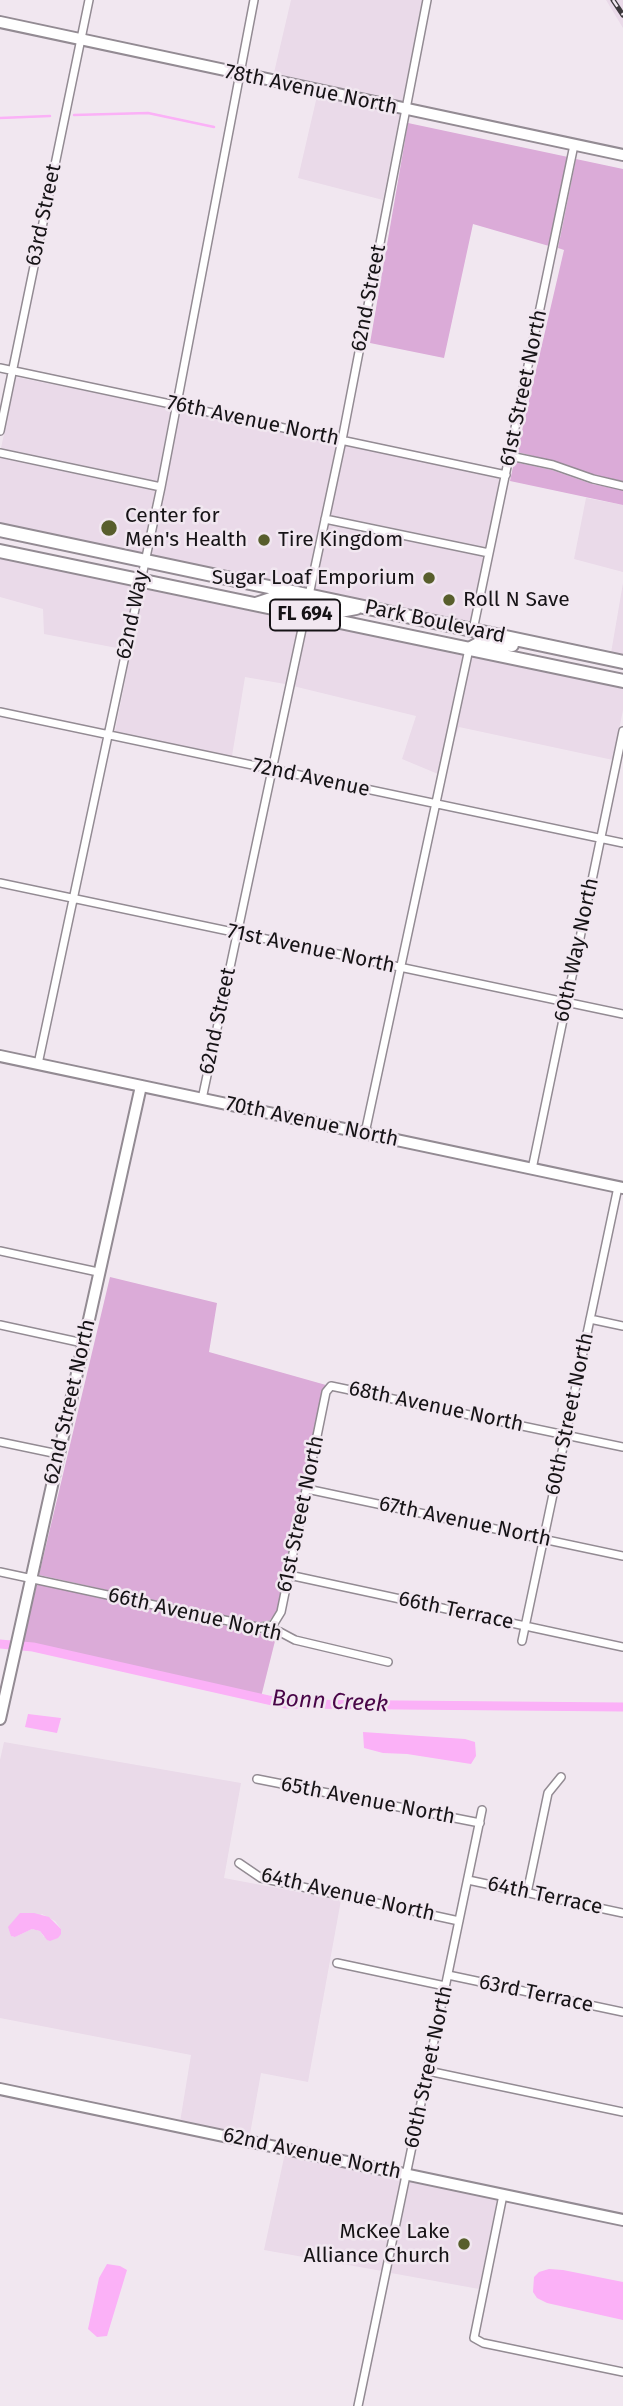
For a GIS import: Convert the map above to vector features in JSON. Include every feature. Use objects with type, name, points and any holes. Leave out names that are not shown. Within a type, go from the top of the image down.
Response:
[{"type":"main road","name":"Park Boulevard","points":[[0,530],[623,662]]},
{"type":"main road","name":"Park Boulevard","points":[[0,551],[623,681]]},
{"type":"main road","points":[[255,604],[274,598],[296,602],[309,595]]},
{"type":"main road","points":[[305,615],[319,608],[341,611],[363,607]]},
{"type":"main road","points":[[410,636],[438,631],[458,635],[473,630]]},
{"type":"main road","points":[[469,649],[482,642],[510,645],[525,641]]},
{"type":"main road","points":[[581,672],[598,665],[623,668]]},
{"type":"street","name":"63rd Street","points":[[0,431],[89,0]]},
{"type":"street","name":"62nd Way","points":[[38,1064],[161,487],[254,0]]},
{"type":"street","name":"62nd Street","points":[[309,595],[342,440],[427,0]]},
{"type":"street","name":"78th Avenue North","points":[[0,22],[623,155]]},
{"type":"street","name":"61st Street North","points":[[473,630],[575,145]]},
{"type":"street","name":"76th Avenue North","points":[[0,368],[506,475]]},
{"type":"street","points":[[0,453],[161,487]]},
{"type":"street","points":[[510,456],[553,466],[593,480],[623,485]]},
{"type":"street","points":[[325,519],[489,553]]},
{"type":"street","name":"62nd Street","points":[[202,1099],[305,615]]},
{"type":"street","points":[[365,1133],[469,649]]},
{"type":"street","name":"72nd Avenue","points":[[0,712],[623,843]]},
{"type":"street","name":"60th Way North","points":[[532,1169],[623,731]]},
{"type":"street","name":"71st Avenue North","points":[[0,883],[623,1014]]},
{"type":"street","name":"70th Avenue North","points":[[0,1056],[620,1187]]},
{"type":"street","name":"62nd Street North","points":[[0,1719],[141,1086]]},
{"type":"street","name":"60th Street North","points":[[522,1641],[620,1187]]},
{"type":"street","points":[[0,1251],[98,1272]]},
{"type":"street","points":[[590,1319],[623,1326]]},
{"type":"street","points":[[0,1325],[83,1343]]},
{"type":"street","name":"61st Street North","points":[[256,1628],[273,1625],[281,1612],[326,1392],[331,1386]]},
{"type":"street","name":"68th Avenue North","points":[[331,1386],[623,1447]]},
{"type":"street","points":[[0,1442],[58,1454]]},
{"type":"street","name":"67th Avenue North","points":[[307,1489],[623,1556]]},
{"type":"street","name":"66th Avenue North","points":[[0,1572],[280,1632],[295,1640],[388,1662]]},
{"type":"street","name":"66th Terrace","points":[[289,1575],[623,1647]]},
{"type":"street","points":[[527,1893],[548,1793],[561,1777]]},
{"type":"street","name":"65th Avenue North","points":[[257,1779],[480,1823]]},
{"type":"street","name":"60th Street North","points":[[359,2406],[482,1810]]},
{"type":"street","name":"64th Avenue North","points":[[239,1863],[261,1878],[459,1921]]},
{"type":"street","name":"64th Terrace","points":[[468,1880],[623,1913]]},
{"type":"street","points":[[337,1963],[445,1986]]},
{"type":"street","name":"63rd Terrace","points":[[448,1975],[623,2012]]},
{"type":"street","points":[[428,2071],[623,2112]]},
{"type":"street","name":"62nd Avenue North","points":[[0,2089],[623,2220]]},
{"type":"street","points":[[503,2195],[474,2338],[483,2343],[623,2372]]},
{"type":"shaded area","points":[[291,0],[422,0],[402,104],[273,77]]},
{"type":"shaded area","points":[[606,0],[623,0],[623,28]]},
{"type":"shaded area","points":[[317,96],[400,113],[383,200],[298,178]]},
{"type":"shaded area","points":[[408,123],[568,157],[549,246],[473,224],[444,358],[370,343]]},
{"type":"shaded area","points":[[576,159],[623,169],[623,481],[517,452],[564,250],[558,248]]},
{"type":"shaded area","points":[[16,377],[171,408],[157,481],[1,448]]},
{"type":"shaded area","points":[[180,409],[337,444],[306,588],[151,555]]},
{"type":"shaded area","points":[[345,445],[501,479],[486,547],[330,515]]},
{"type":"shaded area","points":[[0,458],[156,491],[142,553],[0,523]]},
{"type":"shaded area","points":[[514,462],[623,490],[623,505],[510,481]]},
{"type":"shaded area","points":[[586,498],[623,505],[623,572],[574,559]]},
{"type":"shaded area","points":[[328,525],[484,557],[470,623],[314,590]]},
{"type":"shaded area","points":[[0,555],[136,584],[122,649],[44,634],[43,609],[0,597]]},
{"type":"shaded area","points":[[623,583],[623,655],[611,653]]},
{"type":"shaded area","points":[[144,586],[300,619],[285,684],[245,677],[232,756],[115,731]]},
{"type":"shaded area","points":[[308,621],[464,653],[438,774],[402,759],[416,716],[293,686]]},
{"type":"shaded area","points":[[472,655],[623,686],[623,710],[613,760],[459,727],[454,740]]},
{"type":"shaded area","points":[[110,1277],[217,1303],[209,1352],[326,1385],[322,1392],[277,1611],[270,1620],[257,1623],[39,1575]]},
{"type":"shaded area","points":[[37,1584],[276,1637],[261,1697],[23,1642]]},
{"type":"shaded area","points":[[28,1714],[61,1718],[57,1733],[25,1727]]},
{"type":"shaded area","points":[[363,1732],[465,1739],[475,1742],[476,1756],[471,1764],[383,1753],[364,1748]]},
{"type":"shaded area","points":[[4,1742],[241,1783],[224,1878],[341,1900],[308,2082],[261,2073],[250,2134],[180,2122],[191,2055],[0,2018],[0,1760]],"holes":[[[42,1914],[55,1921],[61,1934],[44,1937],[40,1931],[32,1929],[15,1937],[11,1936]]]},
{"type":"shaded area","points":[[20,1913],[49,1917],[61,1929],[61,1934],[50,1941],[40,1931],[32,1929],[15,1937],[11,1936],[8,1927]]},
{"type":"shaded area","points":[[285,2153],[402,2178],[382,2271],[264,2250]]},
{"type":"shaded area","points":[[410,2180],[497,2199],[479,2289],[391,2273]]},
{"type":"shaded area","points":[[107,2264],[127,2270],[107,2336],[97,2337],[88,2329],[99,2278]]},
{"type":"shaded area","points":[[549,2269],[623,2282],[623,2320],[547,2303],[537,2298],[533,2292],[534,2277]]},
{"type":"waterway","points":[[74,115],[148,113],[214,127]]},
{"type":"waterway","points":[[0,118],[50,116]]},
{"type":"waterway","name":"Bonn Creek","points":[[0,1644],[33,1647],[286,1704],[623,1707]]},
{"type":"railway","points":[[613,0],[623,15]]},
{"type":"place","name":"Center for Men's Health","points":[[109,528]]},
{"type":"place","name":"Tire Kingdom","points":[[264,540]]},
{"type":"place","name":"Sugar Loaf Emporium","points":[[429,578]]},
{"type":"place","name":"Roll N Save","points":[[449,600]]},
{"type":"place","name":"McKee Lake Alliance Church","points":[[464,2244]]}]
